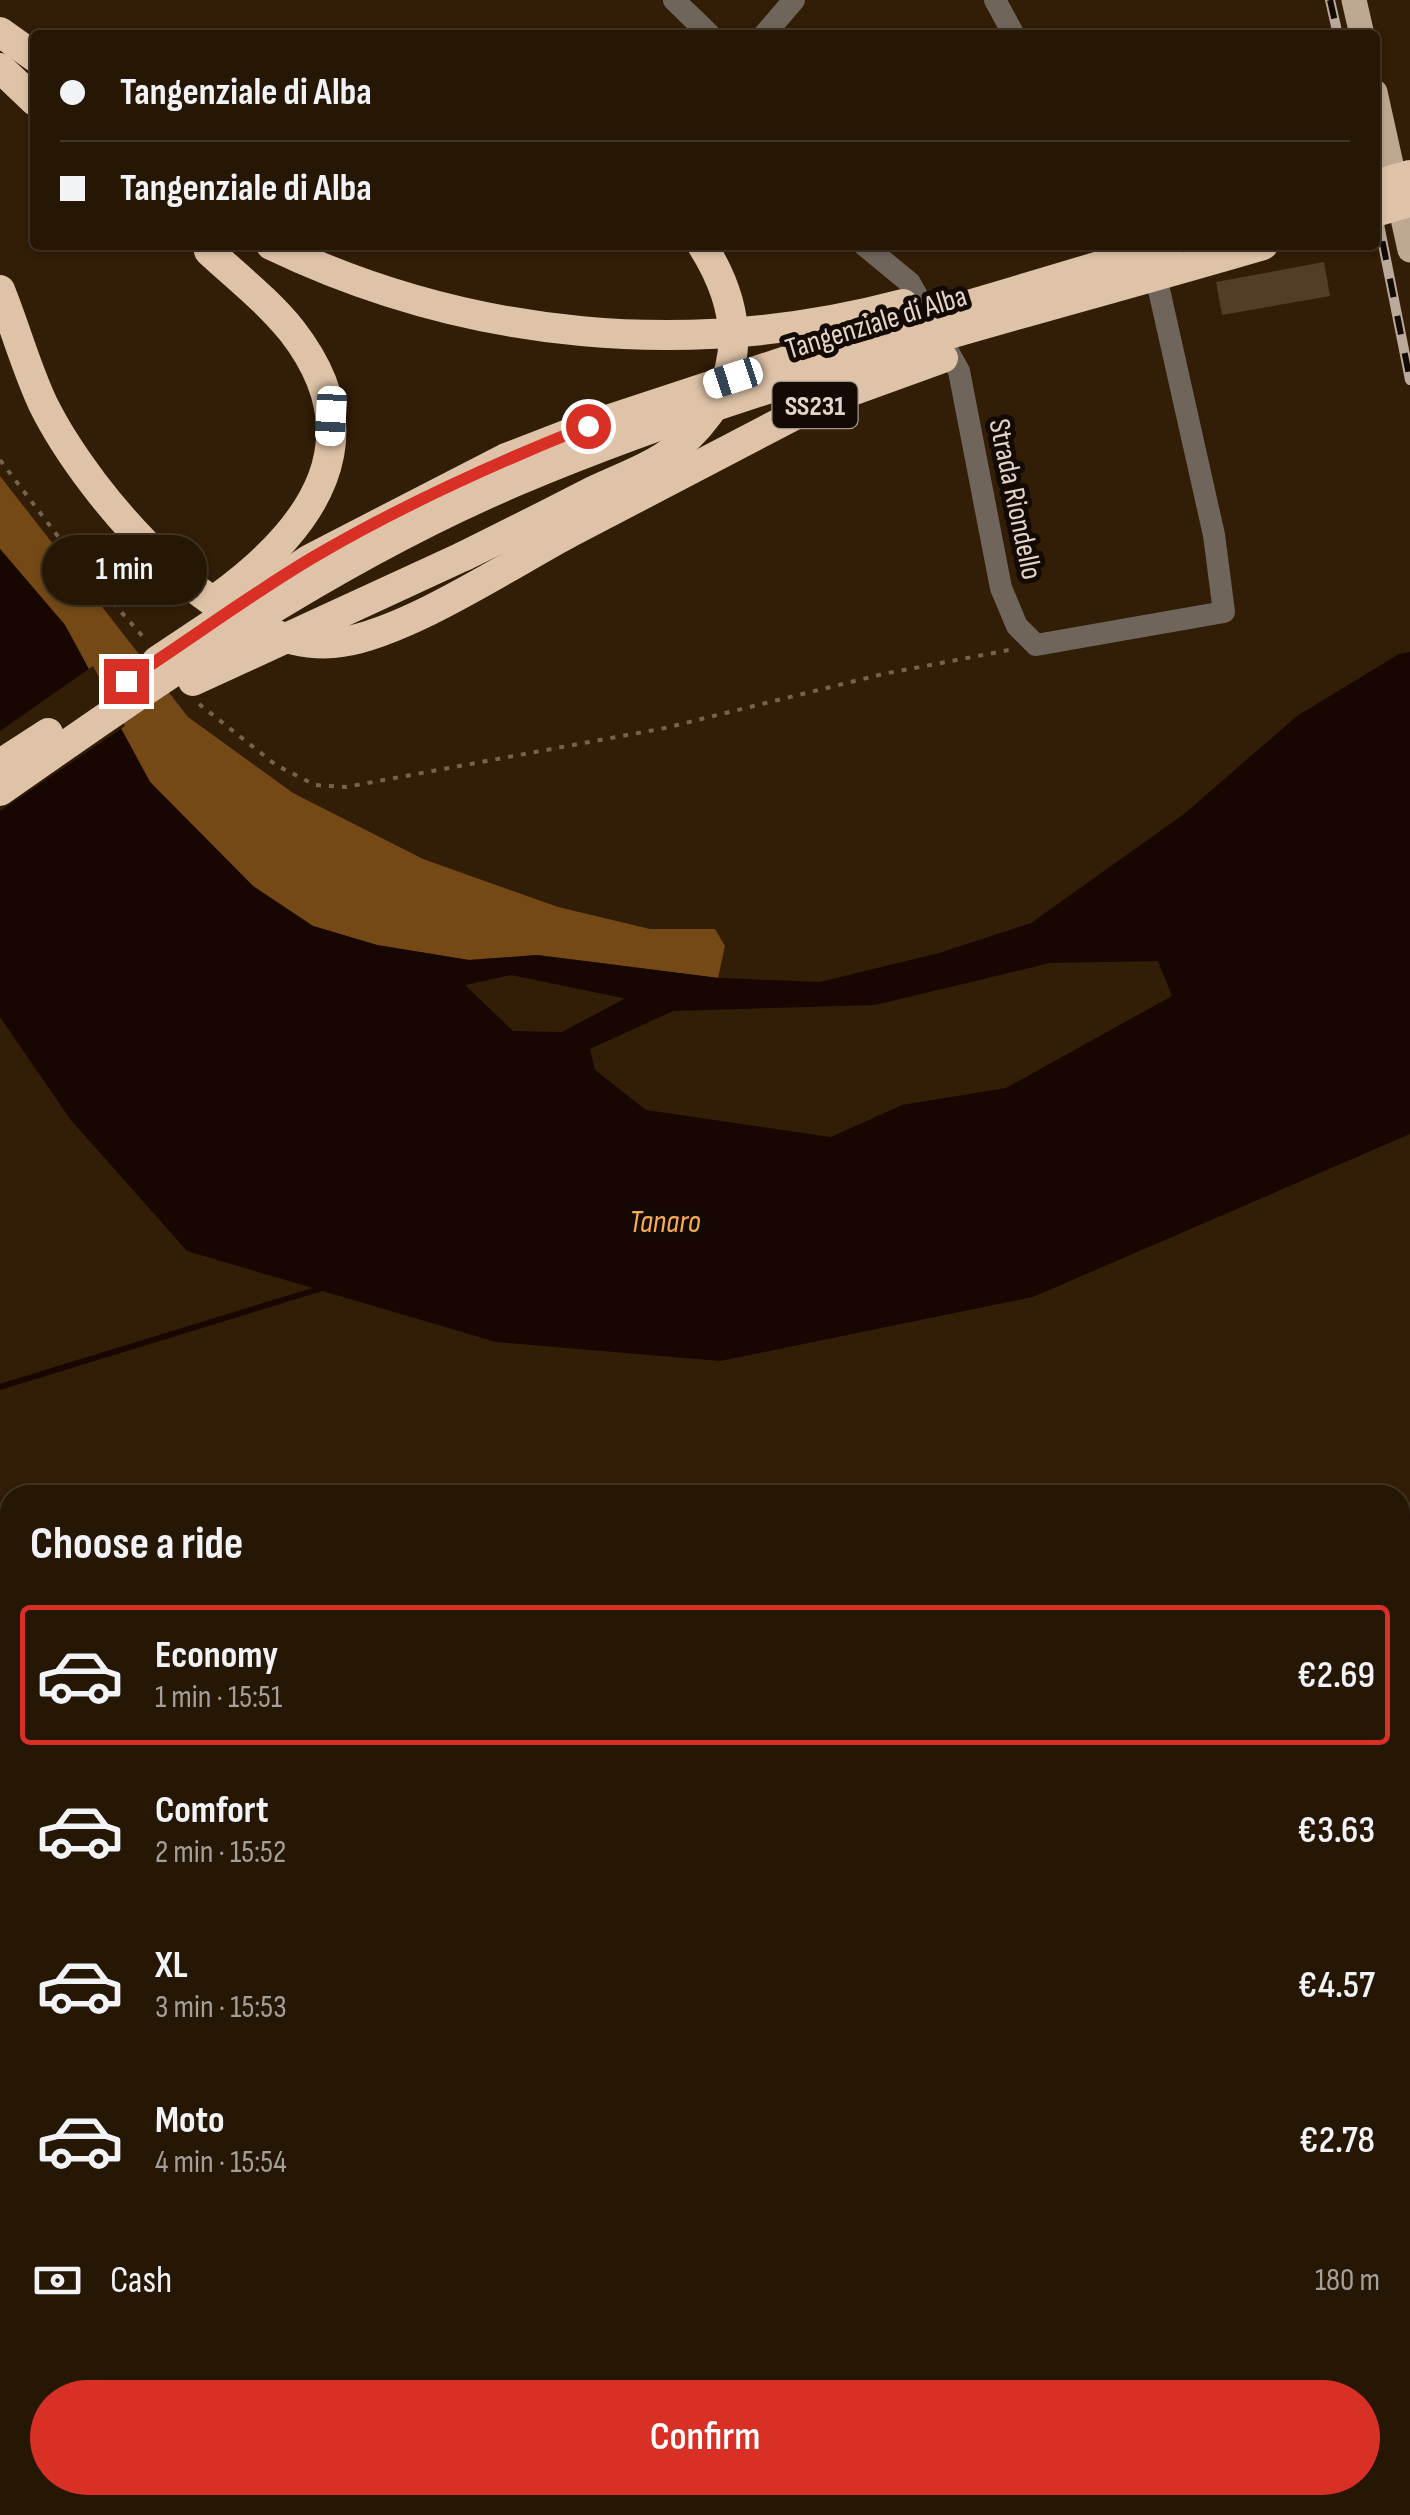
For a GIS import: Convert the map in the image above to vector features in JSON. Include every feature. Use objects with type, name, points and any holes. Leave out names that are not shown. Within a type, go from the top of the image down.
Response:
[{"type":"highway","points":[[0,32],[30,53]]},
{"type":"highway","points":[[0,68],[30,96]]},
{"type":"highway","points":[[126,681],[183,623],[266,562],[300,522],[323,479],[330,448],[331,416],[323,385],[308,357],[268,305],[207,250]]},
{"type":"highway","name":"SS231","points":[[0,290],[43,404],[112,507],[150,548],[200,591],[263,634],[308,643],[340,642],[382,632],[816,404],[1036,326],[1070,288],[1020,274],[866,314],[774,330],[704,337],[637,336],[476,317],[347,279],[283,250]]},
{"type":"highway","points":[[90,728],[464,556],[673,451],[709,414],[729,380],[732,312],[721,275],[705,250]]},
{"type":"highway","name":"Tangenziale di Alba","points":[[0,790],[319,582],[435,519],[518,480],[713,408],[1070,288],[1158,250]]},
{"type":"highway","name":"Tangenziale di Alba","points":[[0,764],[310,559],[506,458],[588,426],[823,349],[1241,250]]},
{"type":"main road","points":[[1354,0],[1361,30]]},
{"type":"main road","points":[[1380,110],[1397,172],[1400,213],[1410,250]]},
{"type":"street","points":[[674,0],[705,30]]},
{"type":"street","points":[[768,30],[794,0]]},
{"type":"street","points":[[995,0],[1011,30]]},
{"type":"street","name":"Strada Riondello","points":[[870,250],[910,284],[959,371],[1001,588],[1017,626],[1036,645]]},
{"type":"street","points":[[1036,645],[1224,612],[1214,535],[1150,250]]},
{"type":"path","points":[[0,460],[79,564],[154,651]]},
{"type":"path","points":[[188,691],[276,765],[315,784],[346,787],[665,728],[883,674],[1036,645]]},
{"type":"shaded area","points":[[0,476],[188,717],[293,793],[423,859],[558,907],[650,929],[715,929],[725,946],[718,978],[537,955],[469,960],[377,945],[313,926],[253,886],[150,782],[65,625],[0,549]]},
{"type":"water","name":"Tanaro","points":[[0,549],[65,625],[150,782],[253,886],[313,926],[377,945],[469,960],[537,955],[719,978],[820,982],[939,953],[1031,923],[1184,814],[1297,716],[1399,654],[1410,652],[1410,1134],[1033,1297],[720,1361],[496,1342],[187,1251],[70,1119],[0,1017]],"holes":[[[1158,961],[1172,996],[1006,1088],[902,1105],[831,1137],[646,1110],[595,1070],[590,1049],[673,1011],[875,1005],[1050,963]],[[511,975],[623,998],[624,999],[562,1032],[513,1031],[465,985]]]},
{"type":"pier","points":[[93,666],[125,726],[0,811],[0,731]]},
{"type":"building","points":[[1324,262],[1330,296],[1222,315],[1216,282]]},
{"type":"waterway","points":[[0,1387],[319,1289]]},
{"type":"railway","points":[[1330,0],[1337,30]]},
{"type":"railway","points":[[1380,229],[1410,380]]},
{"type":"route","points":[[126,681],[310,559],[422,498],[506,458],[588,426]]}]
